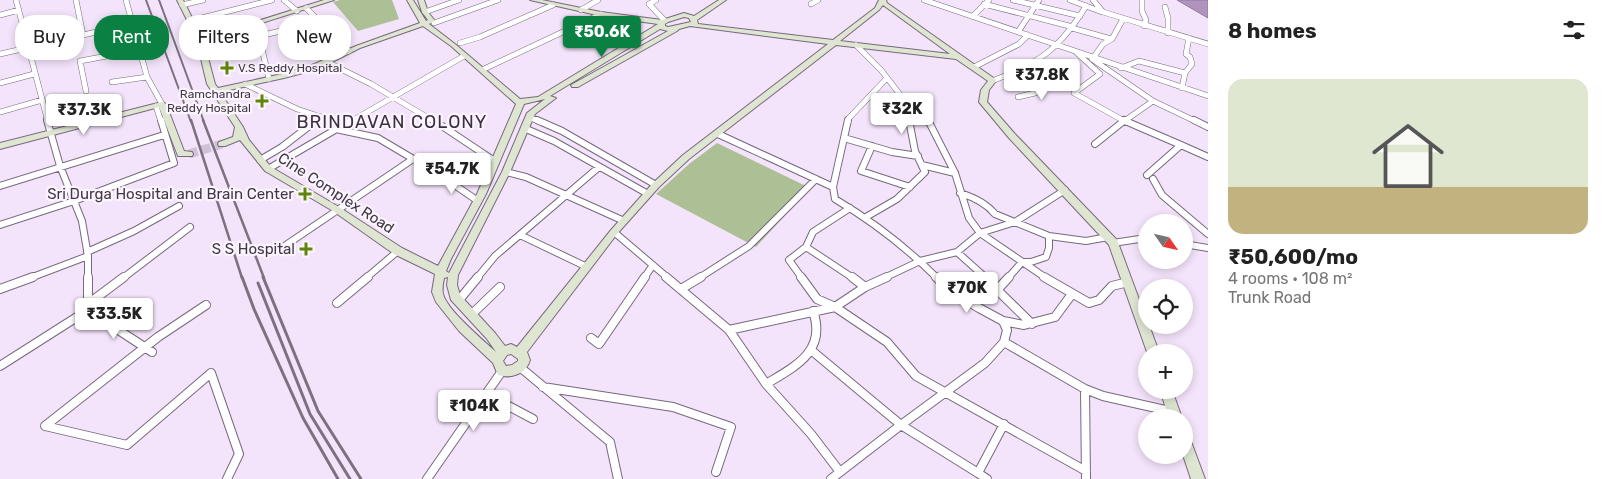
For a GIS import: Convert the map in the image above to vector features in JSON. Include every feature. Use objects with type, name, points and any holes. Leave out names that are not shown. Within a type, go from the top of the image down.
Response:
[{"type":"main road","points":[[268,20],[331,0]]},
{"type":"main road","points":[[410,0],[424,24],[453,45],[521,103],[542,101],[676,28]]},
{"type":"main road","points":[[421,0],[425,12],[433,22],[460,43],[521,103],[530,115]]},
{"type":"main road","points":[[534,0],[600,14],[662,23],[666,29],[676,28],[693,22],[723,0]]},
{"type":"main road","points":[[500,361],[491,336],[455,297],[452,285],[453,275],[506,172],[530,115],[540,108],[542,101],[662,23],[703,8],[714,0]]},
{"type":"main road","points":[[520,352],[614,232],[656,184],[686,157],[877,9],[882,0],[992,81],[986,90],[983,102],[1012,136],[1111,240],[1150,344]]},
{"type":"main road","name":"Cine Complex Road","points":[[181,3],[187,15]]},
{"type":"main road","points":[[684,15],[693,22],[831,43],[958,57]]},
{"type":"main road","points":[[351,51],[433,22]]},
{"type":"main road","name":"Cine Complex Road","points":[[204,60],[212,84],[239,127],[245,141],[268,169],[336,209],[398,251],[440,273],[453,275]]},
{"type":"main road","points":[[216,91],[269,79],[331,60]]},
{"type":"main road","points":[[500,361],[511,349],[520,352],[524,356],[524,362],[520,368],[514,371],[500,361],[460,324],[437,293],[440,273],[478,200],[521,103]]},
{"type":"main road","points":[[0,146],[159,105],[182,154],[189,154]]},
{"type":"main road","points":[[222,144],[237,138],[239,127]]},
{"type":"main road","points":[[1193,464],[1198,479]]},
{"type":"street","points":[[16,0],[20,15]]},
{"type":"street","points":[[76,0],[79,15]]},
{"type":"street","points":[[126,0],[129,15]]},
{"type":"street","points":[[181,3],[203,0]]},
{"type":"street","points":[[213,15],[272,0]]},
{"type":"street","points":[[284,0],[297,11]]},
{"type":"street","points":[[425,12],[459,0]]},
{"type":"street","points":[[433,22],[498,0]]},
{"type":"street","points":[[581,10],[598,0]]},
{"type":"street","points":[[656,0],[649,4],[662,23]]},
{"type":"street","points":[[811,4],[818,0]]},
{"type":"street","points":[[924,0],[1208,96]]},
{"type":"street","points":[[941,6],[948,0]]},
{"type":"street","points":[[973,16],[989,0]]},
{"type":"street","points":[[1013,0],[1080,16]]},
{"type":"street","points":[[1018,32],[1039,0]]},
{"type":"street","points":[[1070,0],[1144,26],[1208,44]]},
{"type":"street","points":[[1093,0],[1103,12]]},
{"type":"street","points":[[1142,0],[1142,11],[1146,20],[1144,26]]},
{"type":"street","points":[[984,4],[1112,39]]},
{"type":"street","points":[[460,43],[553,5]]},
{"type":"street","points":[[992,81],[1034,64],[1050,54],[1086,6]]},
{"type":"street","points":[[1165,7],[1168,18],[1168,33]]},
{"type":"street","points":[[306,8],[313,15]]},
{"type":"street","points":[[0,15],[19,10]]},
{"type":"street","points":[[484,68],[600,14]]},
{"type":"street","points":[[1090,57],[1103,44],[1112,39],[1123,19]]},
{"type":"street","points":[[974,68],[1019,44],[1028,35]]},
{"type":"street","points":[[1182,88],[1185,73],[1192,64],[1190,57],[1186,54],[1189,38]]},
{"type":"street","points":[[856,45],[887,78],[905,101],[930,124],[954,173],[969,218],[980,233],[1022,262],[1089,303],[1099,300],[1112,286],[1128,282]]},
{"type":"street","points":[[0,54],[15,51]]},
{"type":"street","points":[[1076,52],[1100,74],[1074,93],[1124,121],[1208,157]]},
{"type":"street","points":[[268,169],[335,128],[464,56]]},
{"type":"street","points":[[1090,57],[1104,69],[1154,101],[1208,127]]},
{"type":"street","points":[[86,90],[80,61],[94,58]]},
{"type":"street","points":[[30,60],[60,166],[82,221],[88,254],[88,307]]},
{"type":"street","points":[[0,225],[74,201],[174,163],[164,135],[159,105],[142,60]]},
{"type":"street","points":[[265,60],[269,79]]},
{"type":"street","points":[[1121,68],[1139,60],[1185,73]]},
{"type":"street","points":[[327,62],[366,79],[394,95],[496,162]]},
{"type":"street","points":[[0,83],[34,74]]},
{"type":"street","points":[[112,82],[147,77]]},
{"type":"street","points":[[887,78],[849,118],[833,187],[835,199],[866,218],[920,261],[948,289],[1003,320],[1024,325],[1055,317],[1072,294]]},
{"type":"street","points":[[1018,97],[1036,93],[1057,81]]},
{"type":"street","points":[[245,84],[297,109],[343,124]]},
{"type":"street","points":[[0,112],[42,100]]},
{"type":"street","points":[[866,218],[897,199],[925,172],[918,156],[905,101]]},
{"type":"street","points":[[1095,144],[1124,121],[1154,101]]},
{"type":"street","points":[[530,115],[656,184]]},
{"type":"street","points":[[260,160],[321,117]]},
{"type":"street","points":[[335,128],[378,138],[478,200]]},
{"type":"street","points":[[524,128],[554,141],[648,194]]},
{"type":"street","points":[[718,134],[833,187]]},
{"type":"street","points":[[0,186],[164,135]]},
{"type":"street","points":[[844,138],[918,156]]},
{"type":"street","points":[[1180,145],[1150,177],[1162,195],[1208,234]]},
{"type":"street","points":[[872,146],[861,171],[910,187]]},
{"type":"street","points":[[283,247],[336,209],[413,159]]},
{"type":"street","points":[[922,166],[954,173]]},
{"type":"street","points":[[459,300],[495,256],[599,167]]},
{"type":"street","points":[[506,172],[526,177],[624,221]]},
{"type":"street","points":[[681,288],[749,246],[816,179]]},
{"type":"street","points":[[729,330],[835,307],[865,287],[920,261],[957,252],[980,233],[1015,222],[1065,190]]},
{"type":"street","points":[[960,193],[970,196],[989,207],[996,214],[1049,236],[1099,241],[1138,239]]},
{"type":"street","points":[[0,289],[88,254],[179,206]]},
{"type":"street","points":[[850,208],[813,232],[806,247],[788,260],[817,299],[835,307],[887,342],[916,376],[1004,424],[1086,475]]},
{"type":"street","points":[[0,366],[88,307],[190,227]]},
{"type":"street","points":[[614,232],[729,330],[766,384],[811,434],[840,472]]},
{"type":"street","points":[[520,235],[587,268]]},
{"type":"street","points":[[998,289],[1022,262],[1031,262],[1046,257],[1049,248],[1049,236]]},
{"type":"street","points":[[1193,246],[1208,248]]},
{"type":"street","points":[[806,247],[842,269],[865,287]]},
{"type":"street","points":[[337,303],[398,251]]},
{"type":"street","points":[[957,252],[998,289],[1032,324]]},
{"type":"street","points":[[591,338],[599,344],[653,265]]},
{"type":"street","points":[[471,315],[500,287]]},
{"type":"street","points":[[206,305],[158,337],[149,350],[45,426],[127,445],[211,373],[239,454],[227,479]]},
{"type":"street","points":[[88,307],[149,350]]},
{"type":"street","points":[[766,384],[793,367],[811,350],[817,339],[818,327],[813,311]]},
{"type":"street","points":[[831,479],[944,391],[984,363],[1004,342],[1007,330],[1003,320]]},
{"type":"street","points":[[1004,342],[1085,389],[1103,396],[1152,409]]},
{"type":"street","points":[[811,350],[901,425],[987,479]]},
{"type":"street","points":[[428,479],[486,394],[500,361]]},
{"type":"street","points":[[520,368],[610,442],[618,479]]},
{"type":"street","points":[[543,386],[673,407],[731,426],[716,472]]},
{"type":"street","points":[[1085,389],[1086,475]]},
{"type":"street","points":[[486,394],[533,419]]},
{"type":"street","points":[[978,473],[1004,424]]},
{"type":"green space","points":[[340,0],[392,0],[399,19],[358,31],[351,23],[351,15],[344,15],[333,2]]},
{"type":"green space","points":[[717,143],[810,188],[756,247],[656,194],[689,164]]},
{"type":"shaded area","points":[[1177,0],[1208,0],[1208,18]]},
{"type":"tunnel","points":[[189,154],[222,144]]},
{"type":"railway","points":[[146,0],[191,122]]},
{"type":"railway","points":[[159,0],[204,122]]},
{"type":"railway","points":[[191,120],[242,278]]},
{"type":"railway","points":[[203,120],[264,278]]},
{"type":"railway","points":[[242,277],[254,309],[303,418],[338,479]]},
{"type":"railway","points":[[263,277],[318,411],[361,479]]},
{"type":"railway","points":[[258,283],[310,414],[350,479]]},
{"type":"place","name":"V.S Reddy Hospital","points":[[227,68]]},
{"type":"place","name":"Ramchandra Reddy Hospital","points":[[262,101]]},
{"type":"place","name":"Sri Durga Hospital and Brain Center","points":[[305,194]]},
{"type":"place","name":"S S Hospital","points":[[306,249]]},
{"type":"district","name":"BRINDAVAN COLONY","points":[[392,122]]}]
